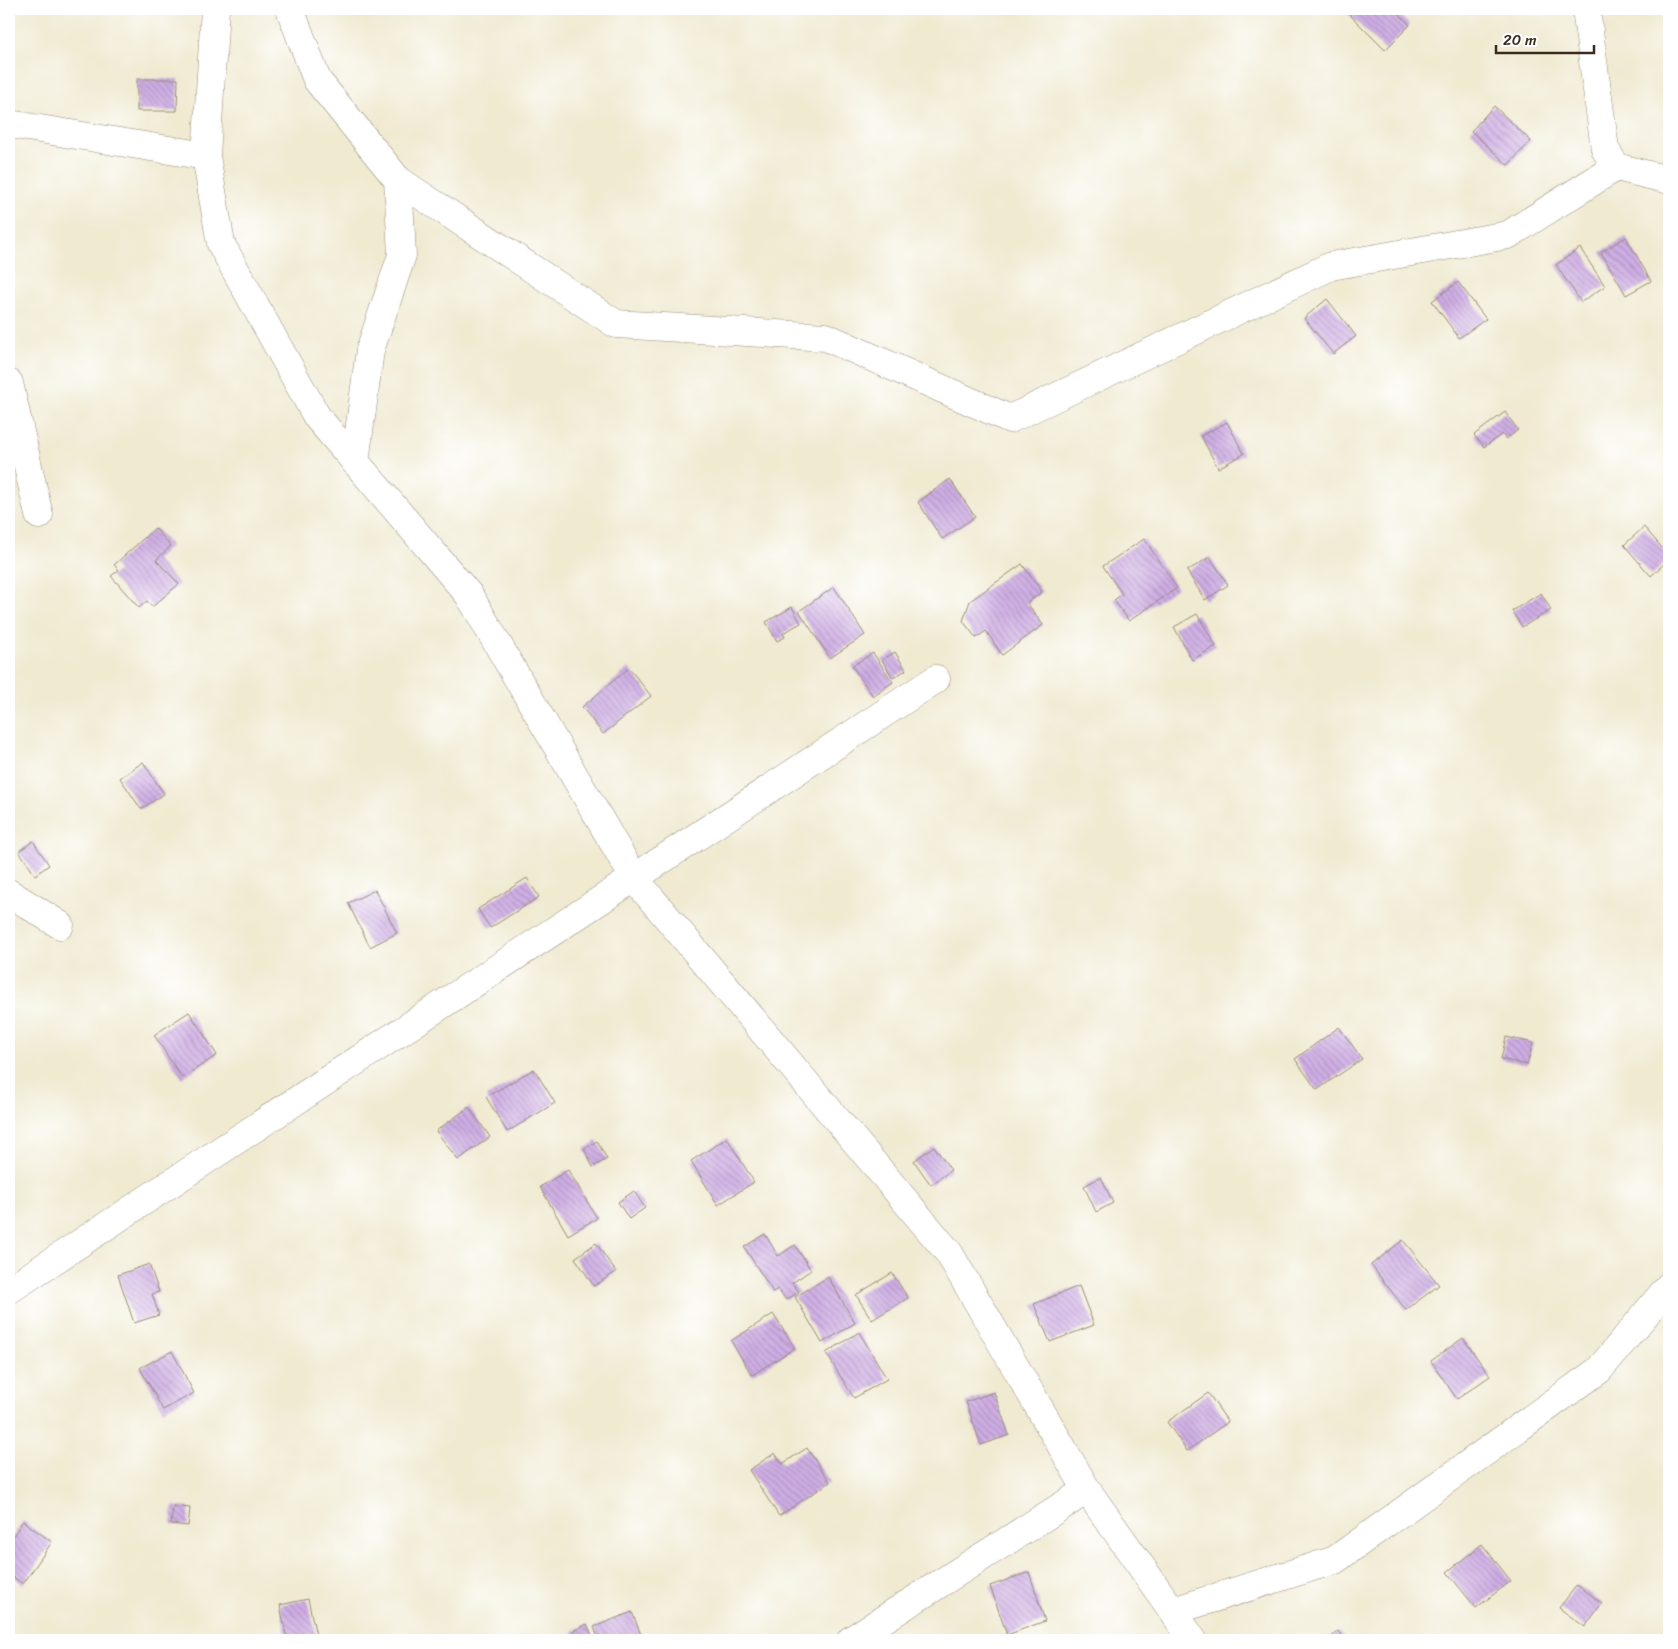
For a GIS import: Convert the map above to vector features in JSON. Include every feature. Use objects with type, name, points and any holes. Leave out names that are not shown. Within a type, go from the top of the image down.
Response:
[{"type":"street","points":[[215,9],[206,156],[221,244],[317,417],[469,595],[634,878],[949,1253],[1087,1490],[1193,1640]]},
{"type":"street","points":[[290,9],[317,80],[398,180],[616,324],[826,337],[1010,419],[1331,266],[1508,235],[1616,167]]},
{"type":"street","points":[[1586,9],[1605,149],[1616,167],[1669,180]]},
{"type":"street","points":[[9,124],[206,156]]},
{"type":"street","points":[[355,462],[370,350],[402,255],[398,180]]},
{"type":"street","points":[[9,383],[39,515]]},
{"type":"street","points":[[9,1290],[936,679]]},
{"type":"street","points":[[9,893],[60,925]]},
{"type":"street","points":[[1173,1611],[1336,1560],[1599,1370],[1669,1286]]},
{"type":"street","points":[[851,1640],[1087,1490]]},
{"type":"building","points":[[1344,9],[1394,9],[1410,25],[1385,50]]},
{"type":"building","points":[[137,79],[178,79],[177,111],[137,111]]},
{"type":"building","points":[[1494,106],[1531,141],[1508,165],[1471,131]]},
{"type":"building","points":[[1626,237],[1651,281],[1626,295],[1601,252]]},
{"type":"building","points":[[1580,248],[1605,286],[1581,302],[1556,265]]},
{"type":"building","points":[[1458,282],[1486,319],[1459,338],[1432,301]]},
{"type":"building","points":[[1327,299],[1356,336],[1333,354],[1304,318]]},
{"type":"building","points":[[1505,412],[1518,430],[1506,439],[1502,434],[1484,447],[1474,435]]},
{"type":"building","points":[[1227,422],[1244,454],[1218,468],[1201,436]]},
{"type":"building","points":[[950,479],[975,517],[942,539],[918,502]]},
{"type":"building","points":[[1644,527],[1669,556],[1669,559],[1651,576],[1624,545]]},
{"type":"building","points":[[155,528],[171,546],[156,560],[179,584],[152,607],[147,601],[139,608],[111,576],[119,570],[114,565]]},
{"type":"building","points":[[1144,539],[1177,588],[1129,621],[1114,600],[1122,594],[1103,566]]},
{"type":"building","points":[[1210,557],[1228,585],[1205,600],[1187,571]]},
{"type":"building","points":[[1022,564],[1042,592],[1027,603],[1043,625],[1002,655],[986,631],[976,638],[963,621],[970,601]]},
{"type":"building","points":[[834,587],[865,635],[830,658],[799,611]]},
{"type":"building","points":[[1541,593],[1551,610],[1522,627],[1512,611]]},
{"type":"building","points":[[792,607],[801,623],[783,633],[785,637],[777,641],[766,622]]},
{"type":"building","points":[[1197,614],[1216,646],[1192,660],[1174,627]]},
{"type":"building","points":[[895,652],[906,670],[893,678],[882,660]]},
{"type":"building","points":[[873,653],[893,682],[873,696],[852,666]]},
{"type":"building","points":[[629,668],[651,696],[603,734],[582,707]]},
{"type":"building","points":[[143,762],[164,794],[141,809],[120,778]]},
{"type":"building","points":[[33,841],[49,865],[35,875],[19,851]]},
{"type":"building","points":[[527,878],[539,897],[490,928],[478,909]]},
{"type":"building","points":[[375,890],[397,933],[370,947],[348,903]]},
{"type":"building","points":[[189,1012],[217,1055],[182,1078],[154,1035]]},
{"type":"building","points":[[1339,1027],[1362,1059],[1317,1090],[1295,1059]]},
{"type":"building","points":[[1506,1037],[1533,1043],[1527,1065],[1501,1059]]},
{"type":"building","points":[[534,1069],[555,1103],[507,1132],[486,1097]]},
{"type":"building","points":[[469,1107],[490,1137],[458,1160],[436,1131]]},
{"type":"building","points":[[727,1138],[754,1182],[718,1205],[691,1161]]},
{"type":"building","points":[[597,1141],[607,1159],[593,1167],[584,1149]]},
{"type":"building","points":[[934,1146],[951,1170],[931,1185],[914,1161]]},
{"type":"building","points":[[568,1170],[597,1218],[568,1235],[540,1187]]},
{"type":"building","points":[[1101,1177],[1113,1203],[1096,1212],[1084,1186]]},
{"type":"building","points":[[634,1191],[645,1208],[629,1219],[618,1202]]},
{"type":"building","points":[[765,1234],[778,1256],[795,1245],[811,1270],[792,1283],[799,1292],[786,1300],[778,1289],[773,1292],[744,1247]]},
{"type":"building","points":[[1403,1240],[1439,1285],[1406,1310],[1371,1265]]},
{"type":"building","points":[[596,1243],[616,1272],[594,1286],[575,1258]]},
{"type":"building","points":[[149,1264],[159,1292],[152,1294],[159,1315],[134,1323],[118,1275]]},
{"type":"building","points":[[892,1273],[908,1298],[872,1320],[856,1295]]},
{"type":"building","points":[[828,1277],[855,1323],[822,1343],[795,1297]]},
{"type":"building","points":[[1079,1286],[1094,1325],[1050,1342],[1034,1304]]},
{"type":"building","points":[[773,1314],[795,1348],[752,1375],[731,1341]]},
{"type":"building","points":[[859,1332],[887,1379],[854,1398],[826,1353]]},
{"type":"building","points":[[1463,1338],[1490,1376],[1457,1399],[1431,1361]]},
{"type":"building","points":[[172,1351],[194,1393],[163,1410],[140,1368]]},
{"type":"building","points":[[994,1392],[1009,1435],[981,1445],[966,1402]]},
{"type":"building","points":[[1208,1393],[1228,1422],[1187,1451],[1167,1422]]},
{"type":"building","points":[[807,1448],[830,1482],[779,1516],[749,1470],[775,1453],[782,1464]]},
{"type":"building","points":[[173,1506],[190,1508],[188,1526],[171,1524]]},
{"type":"building","points":[[23,1521],[52,1542],[23,1584],[9,1574],[9,1542]]},
{"type":"building","points":[[1482,1544],[1511,1581],[1476,1608],[1447,1572]]},
{"type":"building","points":[[1029,1572],[1045,1621],[1007,1635],[990,1586]]},
{"type":"building","points":[[1577,1585],[1602,1603],[1585,1627],[1559,1608]]},
{"type":"building","points":[[308,1599],[316,1635],[287,1640],[280,1605]]},
{"type":"building","points":[[632,1612],[643,1640],[599,1640],[594,1627]]},
{"type":"building","points":[[587,1624],[594,1640],[578,1640],[573,1631]]},
{"type":"building","points":[[1338,1631],[1346,1640],[1328,1640]]}]
